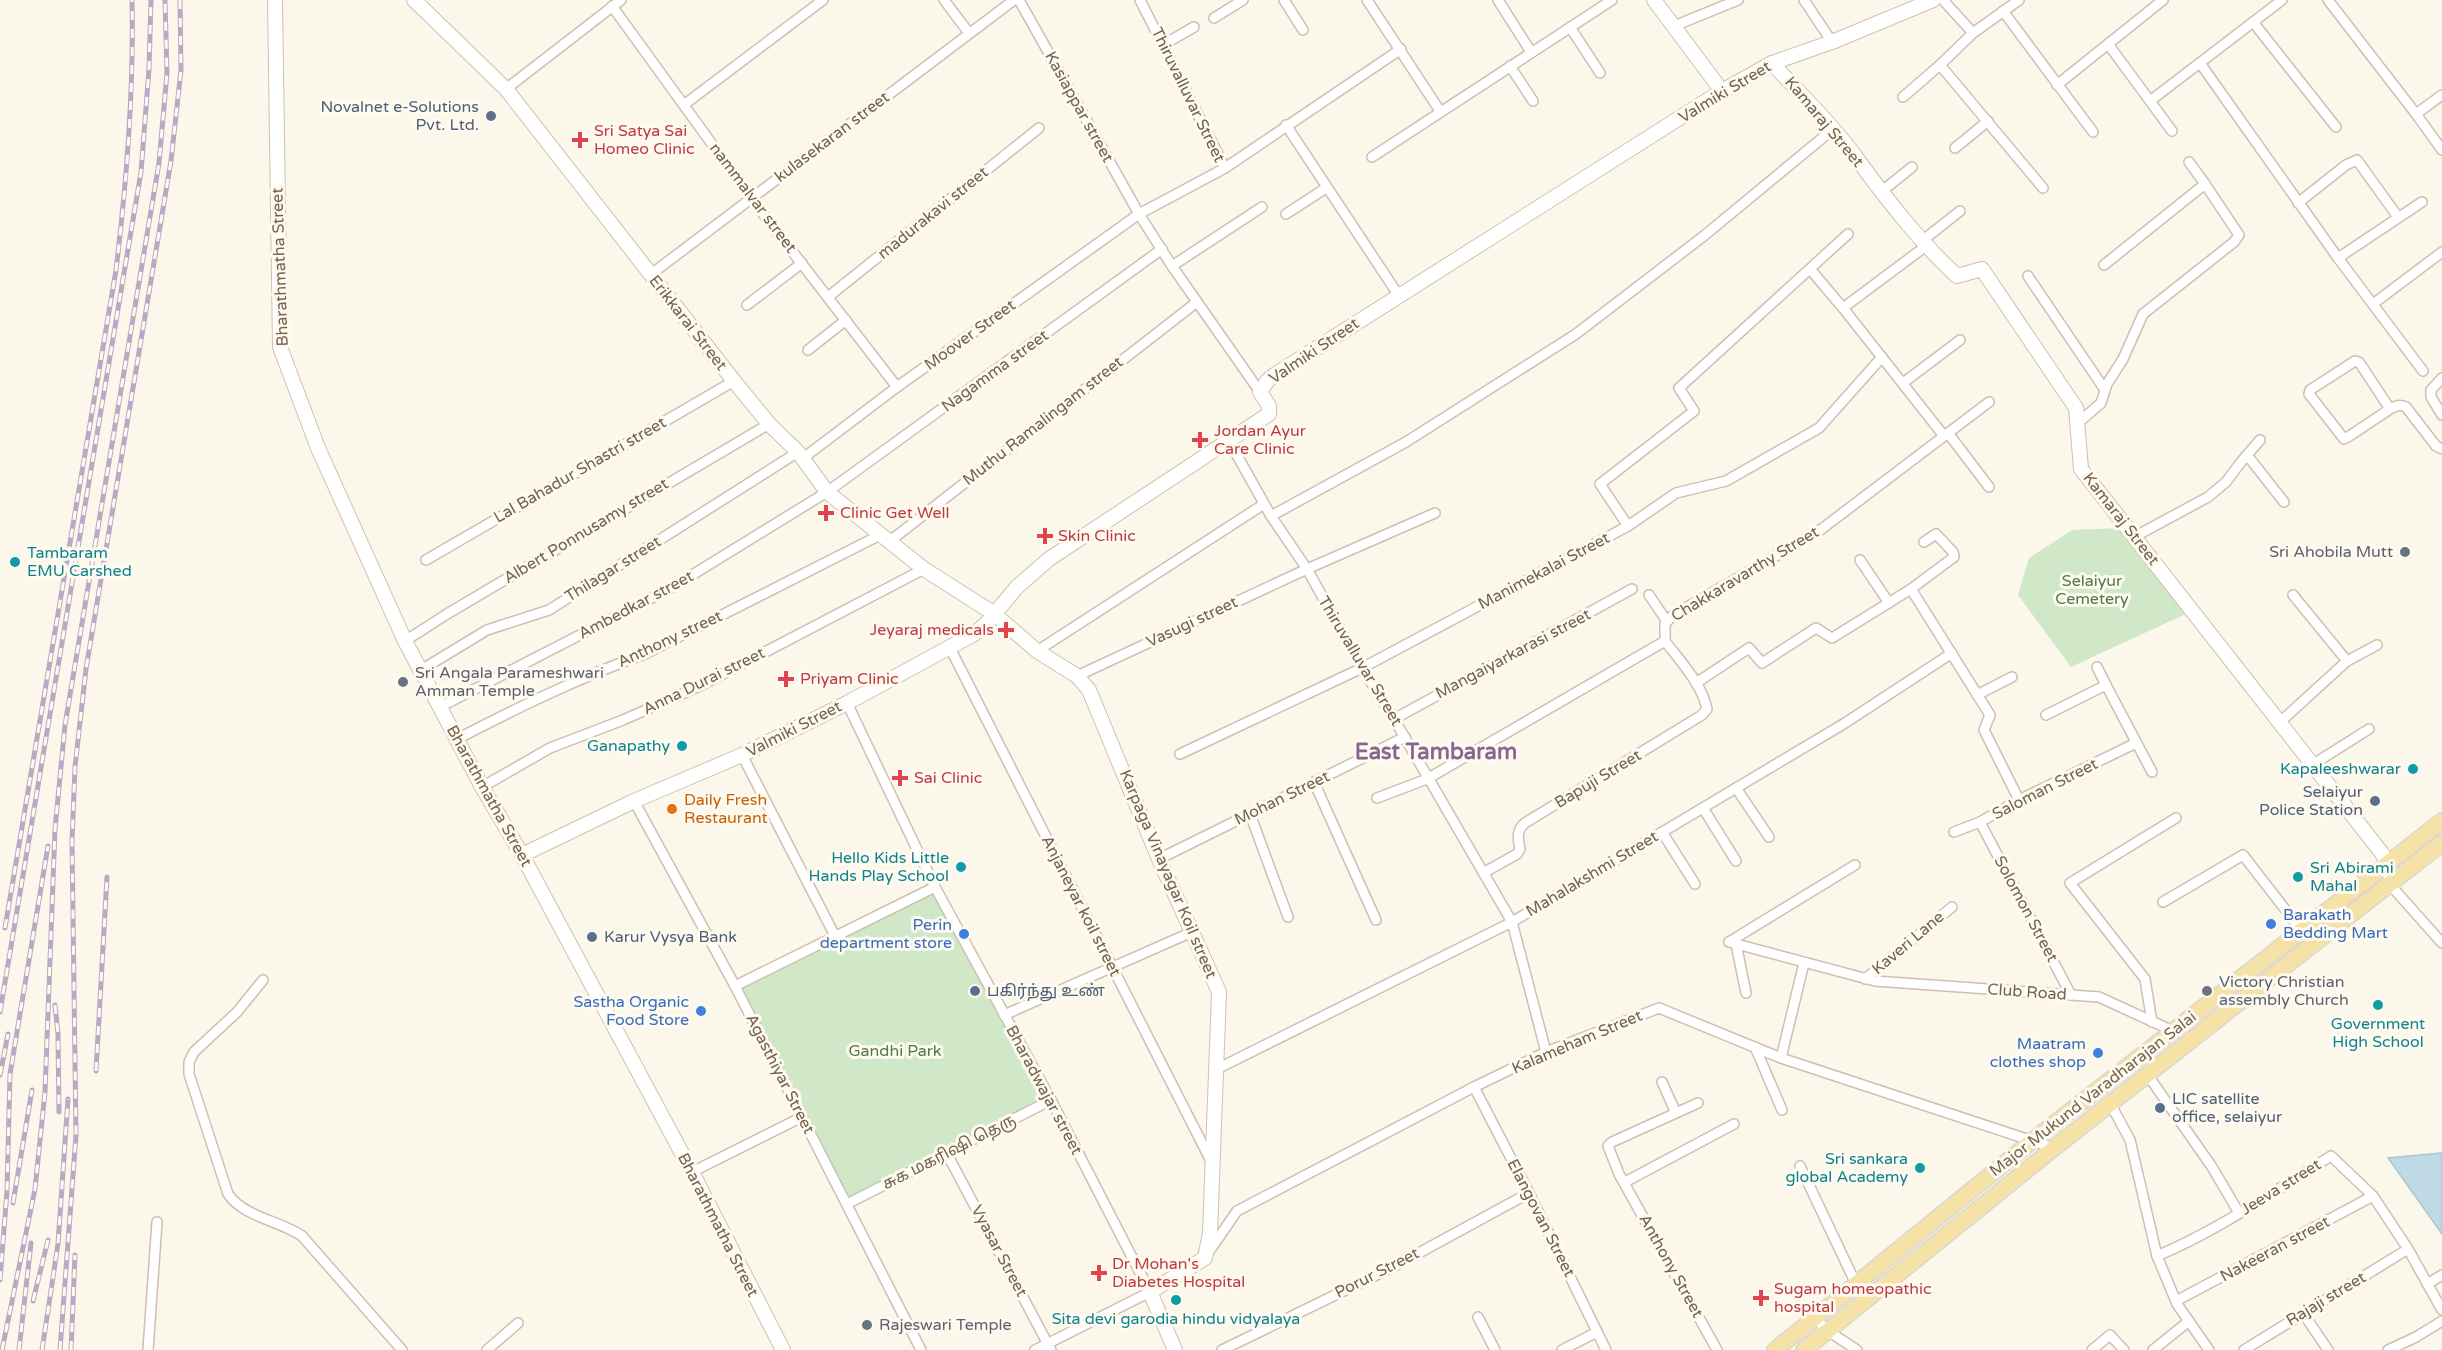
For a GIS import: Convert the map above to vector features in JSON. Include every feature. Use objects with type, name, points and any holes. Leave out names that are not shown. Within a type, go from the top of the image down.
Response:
[{"type":"main road","name":"Major Mukund Varadharajan Salai","points":[[1775,1350],[2032,1141],[2442,821]]},
{"type":"main road","name":"Major Mukund Varadharajan Salai","points":[[1804,1350],[2110,1103],[2442,843]]},
{"type":"street","name":"Bharathmatha Street","points":[[275,0],[280,347],[334,487],[405,641],[692,1172],[783,1350]]},
{"type":"street","name":"Erikkarai Street","points":[[414,0],[506,89],[734,381],[769,424],[800,455],[827,492],[924,569],[993,613]]},
{"type":"street","points":[[506,89],[621,0]]},
{"type":"street","points":[[685,104],[823,0]]},
{"type":"street","points":[[944,0],[969,33]]},
{"type":"street","name":"kulasekaran street","points":[[650,275],[1014,0]]},
{"type":"street","name":"Kasiappar street","points":[[1019,0],[1139,214],[1172,266],[1260,392]]},
{"type":"street","name":"Thiruvalluvar Street","points":[[1139,214],[1225,168],[1140,0]]},
{"type":"street","points":[[1214,18],[1243,0]]},
{"type":"street","points":[[1284,0],[1303,30]]},
{"type":"street","points":[[1367,0],[1440,111]]},
{"type":"street","points":[[1498,0],[1531,52]]},
{"type":"street","points":[[1372,157],[1612,0]]},
{"type":"street","points":[[1654,0],[1722,91]]},
{"type":"street","points":[[1674,26],[1738,0]]},
{"type":"street","points":[[1804,0],[1832,42]]},
{"type":"street","name":"Valmiki Street","points":[[522,855],[634,801],[742,755],[847,703],[974,634],[987,624],[993,613],[1017,587],[1049,559],[1269,414],[1269,406],[1260,392],[1268,380],[1276,374],[1722,91],[1772,63],[1832,42],[1933,0]]},
{"type":"street","points":[[1943,0],[1973,33]]},
{"type":"street","points":[[1903,97],[1973,33],[2019,0]]},
{"type":"street","points":[[2058,86],[2163,0]]},
{"type":"street","points":[[2150,101],[2282,0]]},
{"type":"street","points":[[2328,0],[2442,150]]},
{"type":"street","name":"nammalvar street","points":[[612,6],[751,198],[897,387]]},
{"type":"street","points":[[2003,11],[2093,132]]},
{"type":"street","points":[[2253,22],[2336,127]]},
{"type":"street","points":[[1163,45],[1194,27]]},
{"type":"street","points":[[1570,27],[1600,73]]},
{"type":"street","points":[[2108,44],[2172,131]]},
{"type":"street","points":[[1225,168],[1401,49]]},
{"type":"street","name":"Kamaraj Street","points":[[1772,63],[1832,130],[1924,244],[1957,276],[1982,269],[2076,408],[2081,469],[2388,864],[2391,884]]},
{"type":"street","points":[[2200,63],[2338,258],[2423,371]]},
{"type":"street","points":[[1940,64],[2043,188]]},
{"type":"street","points":[[1510,66],[1533,101]]},
{"type":"street","points":[[2416,114],[2442,95]]},
{"type":"street","points":[[1955,148],[1988,121]]},
{"type":"street","points":[[1286,125],[1399,296]]},
{"type":"street","name":"madurakavi street","points":[[828,297],[1039,128]]},
{"type":"street","points":[[1271,516],[1406,442],[1576,334],[1705,235],[1832,130]]},
{"type":"street","points":[[2298,202],[2350,162],[2357,160],[2398,217]]},
{"type":"street","points":[[2078,423],[2101,403],[2105,390],[2123,359],[2143,314],[2237,238],[2237,231],[2189,162]]},
{"type":"street","points":[[1881,192],[1912,167]]},
{"type":"street","points":[[2104,265],[2205,184]]},
{"type":"street","points":[[1286,214],[1326,188]]},
{"type":"street","points":[[2338,258],[2422,202]]},
{"type":"street","points":[[1172,266],[1262,207]]},
{"type":"street","points":[[1843,308],[1924,244],[1960,211]]},
{"type":"street","name":"Moover Street","points":[[800,455],[1139,214]]},
{"type":"street","points":[[1628,526],[1600,484],[1694,411],[1679,388],[1848,234]]},
{"type":"street","name":"Nagamma street","points":[[827,492],[1162,249]]},
{"type":"street","points":[[2373,304],[2442,252]]},
{"type":"street","points":[[747,305],[802,263]]},
{"type":"street","points":[[1810,268],[1989,487]]},
{"type":"street","points":[[2028,276],[2105,390]]},
{"type":"street","name":"Muthu Ramalingam street","points":[[886,538],[1197,302]]},
{"type":"street","points":[[808,350],[846,320]]},
{"type":"street","points":[[1903,383],[1960,340]]},
{"type":"street","name":"Manimekalai Street","points":[[1180,754],[1362,668],[1628,526],[1676,493],[1726,481],[1819,428],[1882,357]]},
{"type":"street","points":[[2390,410],[2359,362],[2355,361],[2310,390],[2309,393],[2344,439],[2390,410],[2396,406],[2406,407],[2436,446],[2442,449]]},
{"type":"street","points":[[2442,378],[2431,390],[2432,397],[2442,415]]},
{"type":"street","name":"Lal Bahadur Shastri street","points":[[426,560],[734,381]]},
{"type":"street","name":"Chakkaravarthy Street","points":[[1377,798],[1427,779],[1665,641],[1666,620],[1819,531],[1989,402]]},
{"type":"street","name":"Albert Ponnusamy street","points":[[405,641],[769,424]]},
{"type":"street","points":[[2134,537],[2208,497],[2226,483],[2260,440]]},
{"type":"street","name":"Thiruvalluvar Street","points":[[1229,441],[1271,516],[1306,569],[1362,668],[1394,718],[1427,779],[1485,872],[1512,922],[1546,1052]]},
{"type":"street","name":"Thilagar street","points":[[421,670],[487,630],[549,610],[800,455]]},
{"type":"street","points":[[2247,455],[2284,502]]},
{"type":"street","name":"Ambedkar street","points":[[440,707],[671,588],[827,492]]},
{"type":"street","points":[[1037,651],[1264,504]]},
{"type":"street","name":"Vasugi street","points":[[1077,676],[1306,569],[1435,513]]},
{"type":"street","points":[[1696,683],[1749,648],[1762,663],[1816,628],[1832,638],[1889,603],[1950,562],[1954,555],[1938,535],[1934,535],[1924,543]]},
{"type":"street","name":"Anthony street","points":[[457,739],[532,700],[655,649],[886,538]]},
{"type":"street","points":[[1860,560],[1889,603]]},
{"type":"street","name":"Anna Durai street","points":[[482,787],[550,748],[623,720],[700,686],[924,569]]},
{"type":"street","name":"Mangaiyarkarasi street","points":[[1394,718],[1632,589]]},
{"type":"street","points":[[1911,589],[1990,715],[1984,730],[2019,800]]},
{"type":"street","points":[[1649,595],[1666,620]]},
{"type":"street","points":[[2293,595],[2347,660]]},
{"type":"street","name":"Karpaga Vinayagar Koil street","points":[[993,613],[1037,651],[1077,676],[1089,690],[1159,859],[1219,992],[1210,1233],[1205,1258]]},
{"type":"street","name":"Bapuji Street","points":[[1485,872],[1517,854],[1520,849],[1518,837],[1520,827],[1525,823],[1702,715],[1707,709],[1696,683],[1665,641]]},
{"type":"street","points":[[2279,723],[2347,660],[2376,645]]},
{"type":"street","name":"Anjaneyar koil street","points":[[950,648],[1212,1163]]},
{"type":"street","name":"Mahalakshmi Street","points":[[1217,1068],[1512,922],[1845,723],[1952,653]]},
{"type":"street","points":[[2097,667],[2152,772]]},
{"type":"street","points":[[1977,695],[2012,677]]},
{"type":"street","points":[[2046,715],[2106,685]]},
{"type":"street","name":"Bharadwajar street","points":[[847,703],[934,887],[1051,1100],[1150,1292],[1175,1350]]},
{"type":"street","points":[[2312,765],[2369,729]]},
{"type":"street","name":"Mohan Street","points":[[1159,859],[1405,737]]},
{"type":"street","name":"Saloman Street","points":[[1953,832],[1980,822],[2019,800],[2136,743]]},
{"type":"street","points":[[742,755],[835,936]]},
{"type":"street","points":[[1314,782],[1376,920]]},
{"type":"street","points":[[1736,788],[1769,837]]},
{"type":"street","name":"Agasthiyar Street","points":[[634,801],[735,986],[921,1350]]},
{"type":"street","points":[[1703,808],[1736,861]]},
{"type":"street","points":[[1250,814],[1288,917]]},
{"type":"street","points":[[2152,1022],[2145,979],[2070,883],[2176,818]]},
{"type":"street","name":"Solomon Street","points":[[1980,822],[2071,995]]},
{"type":"street","points":[[1662,832],[1695,885]]},
{"type":"street","points":[[2163,902],[2243,855],[2302,931]]},
{"type":"street","points":[[1746,993],[1732,943],[1855,865]]},
{"type":"street","points":[[2391,884],[2392,888],[2442,943]]},
{"type":"street","points":[[735,986],[934,887]]},
{"type":"street","name":"Kaveri Lane","points":[[1865,979],[1952,907]]},
{"type":"street","points":[[1005,1015],[1192,932]]},
{"type":"street","name":"Club Road","points":[[1732,943],[1875,981],[2099,997],[2173,1031]]},
{"type":"street","points":[[1781,1058],[1804,963]]},
{"type":"street","points":[[263,980],[237,1012],[194,1052],[189,1062],[189,1074],[228,1194],[235,1204],[243,1209],[292,1229],[302,1236],[402,1350]]},
{"type":"street","name":"Kalameham Street","points":[[1205,1258],[1237,1211],[1474,1087],[1546,1052],[1659,1008],[1781,1058],[2054,1148]]},
{"type":"street","points":[[1755,1047],[1782,1110]]},
{"type":"street","points":[[2147,1074],[2212,1167],[2240,1213]]},
{"type":"street","points":[[1662,1082],[1676,1113],[1698,1103]]},
{"type":"street","name":"Elangovan Street","points":[[1474,1087],[1606,1350]]},
{"type":"street","name":"சுக மகரிஷி தெரு","points":[[847,1204],[1051,1100]]},
{"type":"street","points":[[2110,1103],[2130,1140],[2157,1256],[2176,1301],[2209,1350]]},
{"type":"street","name":"Anthony Street","points":[[1676,1113],[1609,1143],[1608,1150],[1717,1350]]},
{"type":"street","points":[[692,1172],[802,1117]]},
{"type":"street","points":[[1625,1182],[1734,1124]]},
{"type":"street","name":"Vyasar Street","points":[[946,1152],[1049,1347]]},
{"type":"street","name":"Jeeva street","points":[[2157,1256],[2187,1244],[2331,1156],[2373,1196],[2408,1249],[2442,1310]]},
{"type":"street","points":[[1800,1166],[1856,1284]]},
{"type":"street","name":"Porur Street","points":[[1222,1350],[1395,1266],[1529,1193]]},
{"type":"street","name":"Nakeeran street","points":[[2176,1301],[2373,1196]]},
{"type":"street","points":[[148,1350],[157,1222]]},
{"type":"street","name":"Rajaji street","points":[[2244,1350],[2408,1249]]},
{"type":"street","points":[[1035,1350],[1049,1347],[1150,1292],[1205,1258]]},
{"type":"street","points":[[2427,1284],[2442,1275]]},
{"type":"street","points":[[2303,1312],[2328,1350]]},
{"type":"street","points":[[1478,1317],[1495,1350]]},
{"type":"street","points":[[1815,1318],[1828,1331],[1857,1350]]},
{"type":"street","points":[[2153,1350],[2189,1321]]},
{"type":"street","points":[[2388,1350],[2442,1321]]},
{"type":"street","points":[[487,1350],[518,1323]]},
{"type":"street","points":[[1562,1350],[1597,1332]]},
{"type":"street","points":[[2092,1350],[2110,1335],[2124,1350]]},
{"type":"green space","name":"Selaiyur Cemetery","points":[[2122,528],[2188,613],[2071,667],[2018,595],[2029,558],[2072,530]]},
{"type":"green space","name":"Gandhi Park","points":[[932,888],[1051,1100],[847,1204],[738,991]]},
{"type":"water","points":[[2442,1153],[2442,1234],[2388,1158]]},
{"type":"railway","points":[[5,928],[116,270],[129,135],[132,0]]},
{"type":"railway","points":[[0,1012],[141,172],[149,69],[151,0]]},
{"type":"railway","points":[[2,1350],[35,1189],[45,1092],[55,829],[65,725],[159,163],[167,73],[165,0]]},
{"type":"railway","points":[[60,1350],[76,1135],[72,842],[75,767],[86,669],[171,161],[181,70],[180,0]]},
{"type":"railway","points":[[0,1280],[7,1191],[10,1074],[48,846]]},
{"type":"railway","points":[[96,1071],[107,877]]},
{"type":"railway","points":[[55,1005],[58,1034],[59,1112]]},
{"type":"railway","points":[[0,1075],[8,1034]]},
{"type":"railway","points":[[13,1203],[32,1090]]},
{"type":"railway","points":[[42,1350],[58,1244],[68,1099]]},
{"type":"railway","points":[[33,1301],[48,1240]]},
{"type":"railway","points":[[19,1350],[31,1243]]},
{"type":"railway","points":[[71,1350],[75,1255]]},
{"type":"place","name":"Novalnet e-Solutions Pvt. Ltd.","points":[[491,116]]},
{"type":"place","name":"Sri Satya Sai Homeo Clinic","points":[[580,140]]},
{"type":"place","name":"Jordan Ayur Care Clinic","points":[[1200,440]]},
{"type":"place","name":"Clinic Get Well","points":[[826,513]]},
{"type":"place","name":"Skin Clinic","points":[[1045,536]]},
{"type":"place","name":"Sri Ahobila Mutt","points":[[2405,552]]},
{"type":"place","name":"Tambaram EMU Carshed","points":[[15,562]]},
{"type":"place","name":"Jeyaraj medicals","points":[[1006,630]]},
{"type":"place","name":"Priyam Clinic","points":[[786,679]]},
{"type":"place","name":"Sri Angala Parameshwari Amman Temple","points":[[403,682]]},
{"type":"place","name":"Ganapathy","points":[[682,746]]},
{"type":"place","name":"Kapaleeshwarar","points":[[2413,769]]},
{"type":"place","name":"Sai Clinic","points":[[900,778]]},
{"type":"place","name":"Selaiyur Police Station","points":[[2375,801]]},
{"type":"place","name":"Daily Fresh Restaurant","points":[[672,809]]},
{"type":"place","name":"Hello Kids Little Hands Play School","points":[[961,867]]},
{"type":"place","name":"Sri Abirami Mahal","points":[[2298,877]]},
{"type":"place","name":"Barakath Bedding Mart","points":[[2271,924]]},
{"type":"place","name":"Perin department store","points":[[964,934]]},
{"type":"place","name":"Karur Vysya Bank","points":[[592,937]]},
{"type":"place","name":"பகிர்ந்து உண்","points":[[975,991]]},
{"type":"place","name":"Victory Christian assembly Church","points":[[2207,991]]},
{"type":"place","name":"Government High School","points":[[2378,1005]]},
{"type":"place","name":"Sastha Organic Food Store","points":[[701,1011]]},
{"type":"place","name":"Maatram clothes shop","points":[[2098,1053]]},
{"type":"place","name":"LIC satellite office, selaiyur","points":[[2160,1108]]},
{"type":"place","name":"Sri sankara global Academy","points":[[1920,1168]]},
{"type":"place","name":"Dr Mohan's Diabetes Hospital","points":[[1099,1273]]},
{"type":"place","name":"Sugam homeopathic hospital","points":[[1761,1298]]},
{"type":"place","name":"Sita devi garodia hindu vidyalaya","points":[[1176,1300]]},
{"type":"place","name":"Rajeswari Temple","points":[[867,1325]]},
{"type":"district","name":"East Tambaram","points":[[1436,752]]}]
